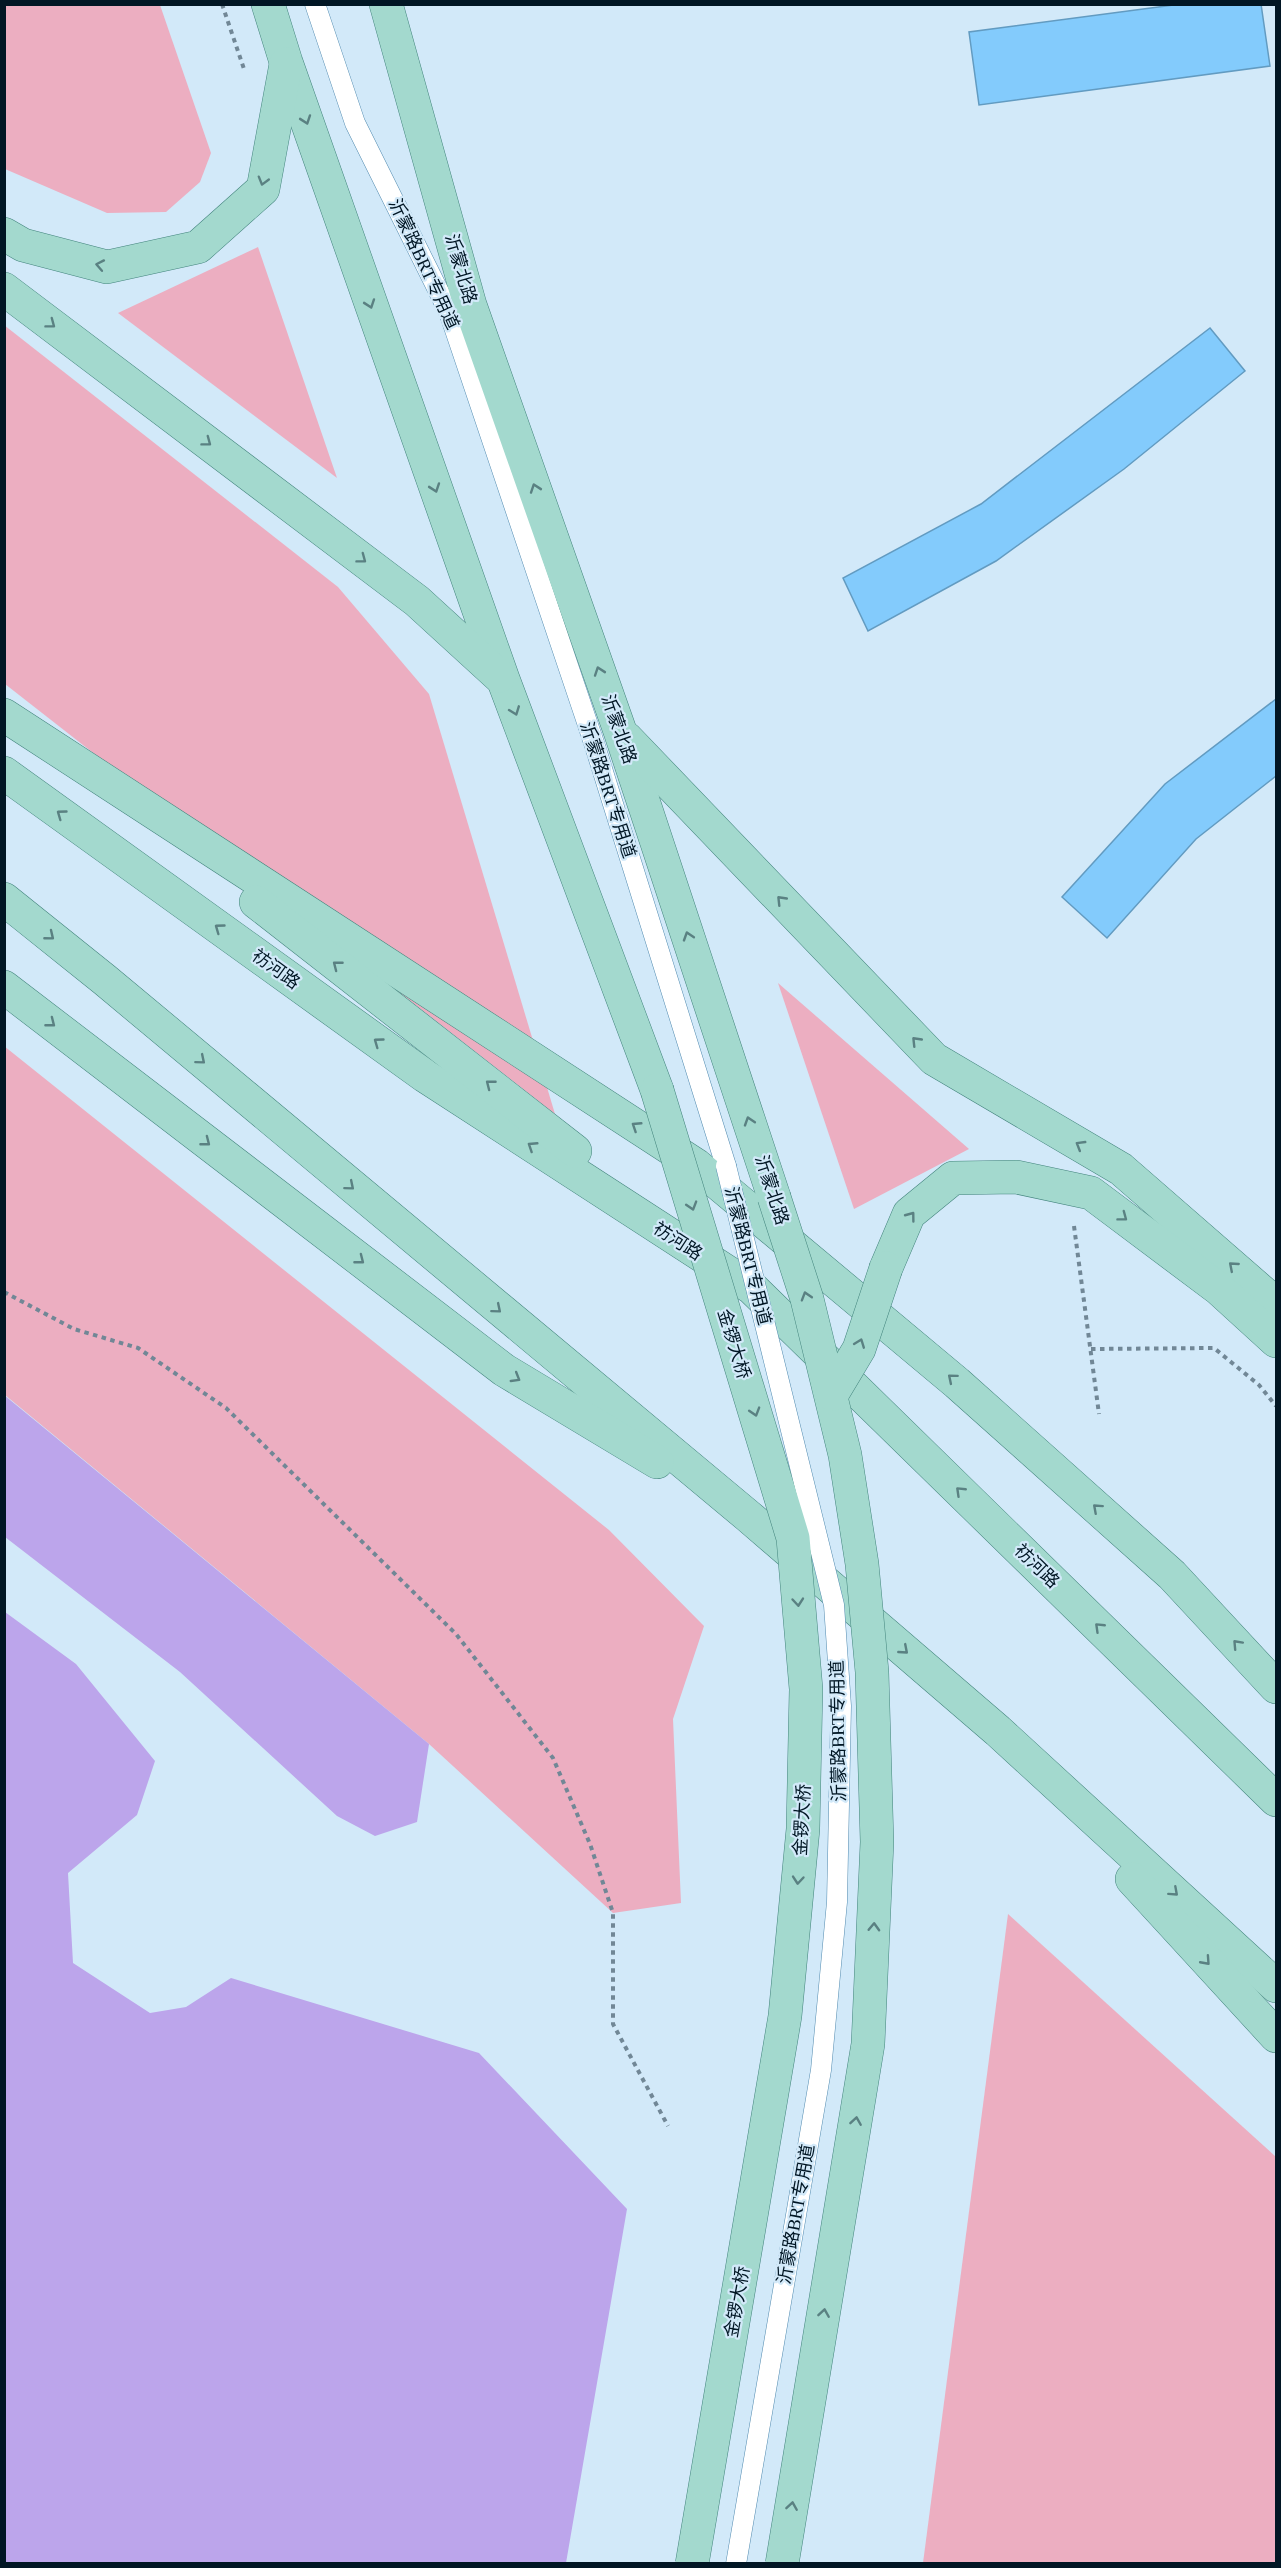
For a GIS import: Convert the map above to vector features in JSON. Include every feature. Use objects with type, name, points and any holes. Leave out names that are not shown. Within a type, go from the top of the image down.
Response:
[{"type":"main road","points":[[268,4],[286,62],[503,679]]},
{"type":"main road","name":"沂蒙北路","points":[[392,12],[470,305],[620,731],[807,1299],[832,1394],[845,1455],[862,1564],[872,1672],[877,1842],[868,2044],[782,2564]]},
{"type":"main road","points":[[4,234],[23,245],[107,267],[198,247],[263,189],[286,62]]},
{"type":"main road","points":[[4,289],[417,601],[503,679]]},
{"type":"main road","name":"金锣大桥","points":[[503,679],[657,1089],[793,1538],[806,1689],[803,1829],[785,2016],[692,2564]]},
{"type":"main road","points":[[4,716],[265,908],[752,1288]]},
{"type":"main road","points":[[4,716],[696,1165],[957,1383],[1172,1575],[1276,1687]]},
{"type":"main road","points":[[620,731],[934,1059],[1120,1169],[1276,1305]]},
{"type":"main road","name":"祊河路","points":[[4,773],[425,1076],[752,1288],[1276,1800]]},
{"type":"main road","points":[[4,899],[105,980],[748,1516],[998,1731],[1276,1986]]},
{"type":"main road","points":[[4,987],[504,1371],[748,1516]]},
{"type":"main road","points":[[832,1394],[859,1348],[886,1268],[909,1214],[953,1178],[1016,1177],[1091,1193],[1219,1289],[1276,1341]]},
{"type":"main road","points":[[1130,1657],[1276,1768]]},
{"type":"main road","points":[[998,1731],[1276,2036]]},
{"type":"lane","name":"沂蒙路BRT专用道","points":[[315,4],[355,123],[449,312],[594,743],[726,1166],[834,1605],[841,1706],[837,1902],[821,2070],[736,2564]]},
{"type":"path","points":[[222,4],[247,75]]},
{"type":"path","points":[[1073,1219],[1099,1414]]},
{"type":"path","points":[[4,1292],[74,1329],[138,1348],[226,1408],[456,1634],[553,1758],[590,1844],[613,1913],[614,2024],[668,2126]]},
{"type":"path","points":[[1091,1349],[1214,1348],[1259,1385],[1276,1406]]},
{"type":"shaded area","points":[[5,4],[160,5],[211,153],[200,182],[166,212],[107,213],[5,169]]},
{"type":"shaded area","points":[[258,247],[337,478],[118,313]]},
{"type":"shaded area","points":[[4,325],[338,587],[429,694],[555,1114],[5,684]]},
{"type":"shaded area","points":[[778,983],[969,1149],[854,1209]]},
{"type":"shaded area","points":[[4,1046],[609,1530],[704,1626],[673,1719],[681,1903],[613,1913],[429,1744],[5,1395]]},
{"type":"shaded area","points":[[4,1395],[429,1744],[417,1822],[375,1836],[337,1816],[180,1672],[5,1537]]},
{"type":"shaded area","points":[[5,1612],[76,1664],[155,1761],[137,1815],[68,1873],[73,1963],[150,2013],[186,2007],[231,1978],[479,2053],[627,2209],[566,2563],[5,2563]]},
{"type":"shaded area","points":[[1008,1914],[1276,2157],[1276,2563],[923,2563]]},
{"type":"building","points":[[1181,4],[1261,4],[1270,66],[979,105],[969,32]]},
{"type":"building","points":[[1210,328],[1245,371],[1124,469],[996,561],[868,631],[843,578],[981,504]]},
{"type":"building","points":[[1276,699],[1276,776],[1196,839],[1107,938],[1062,897],[1165,784]]}]
